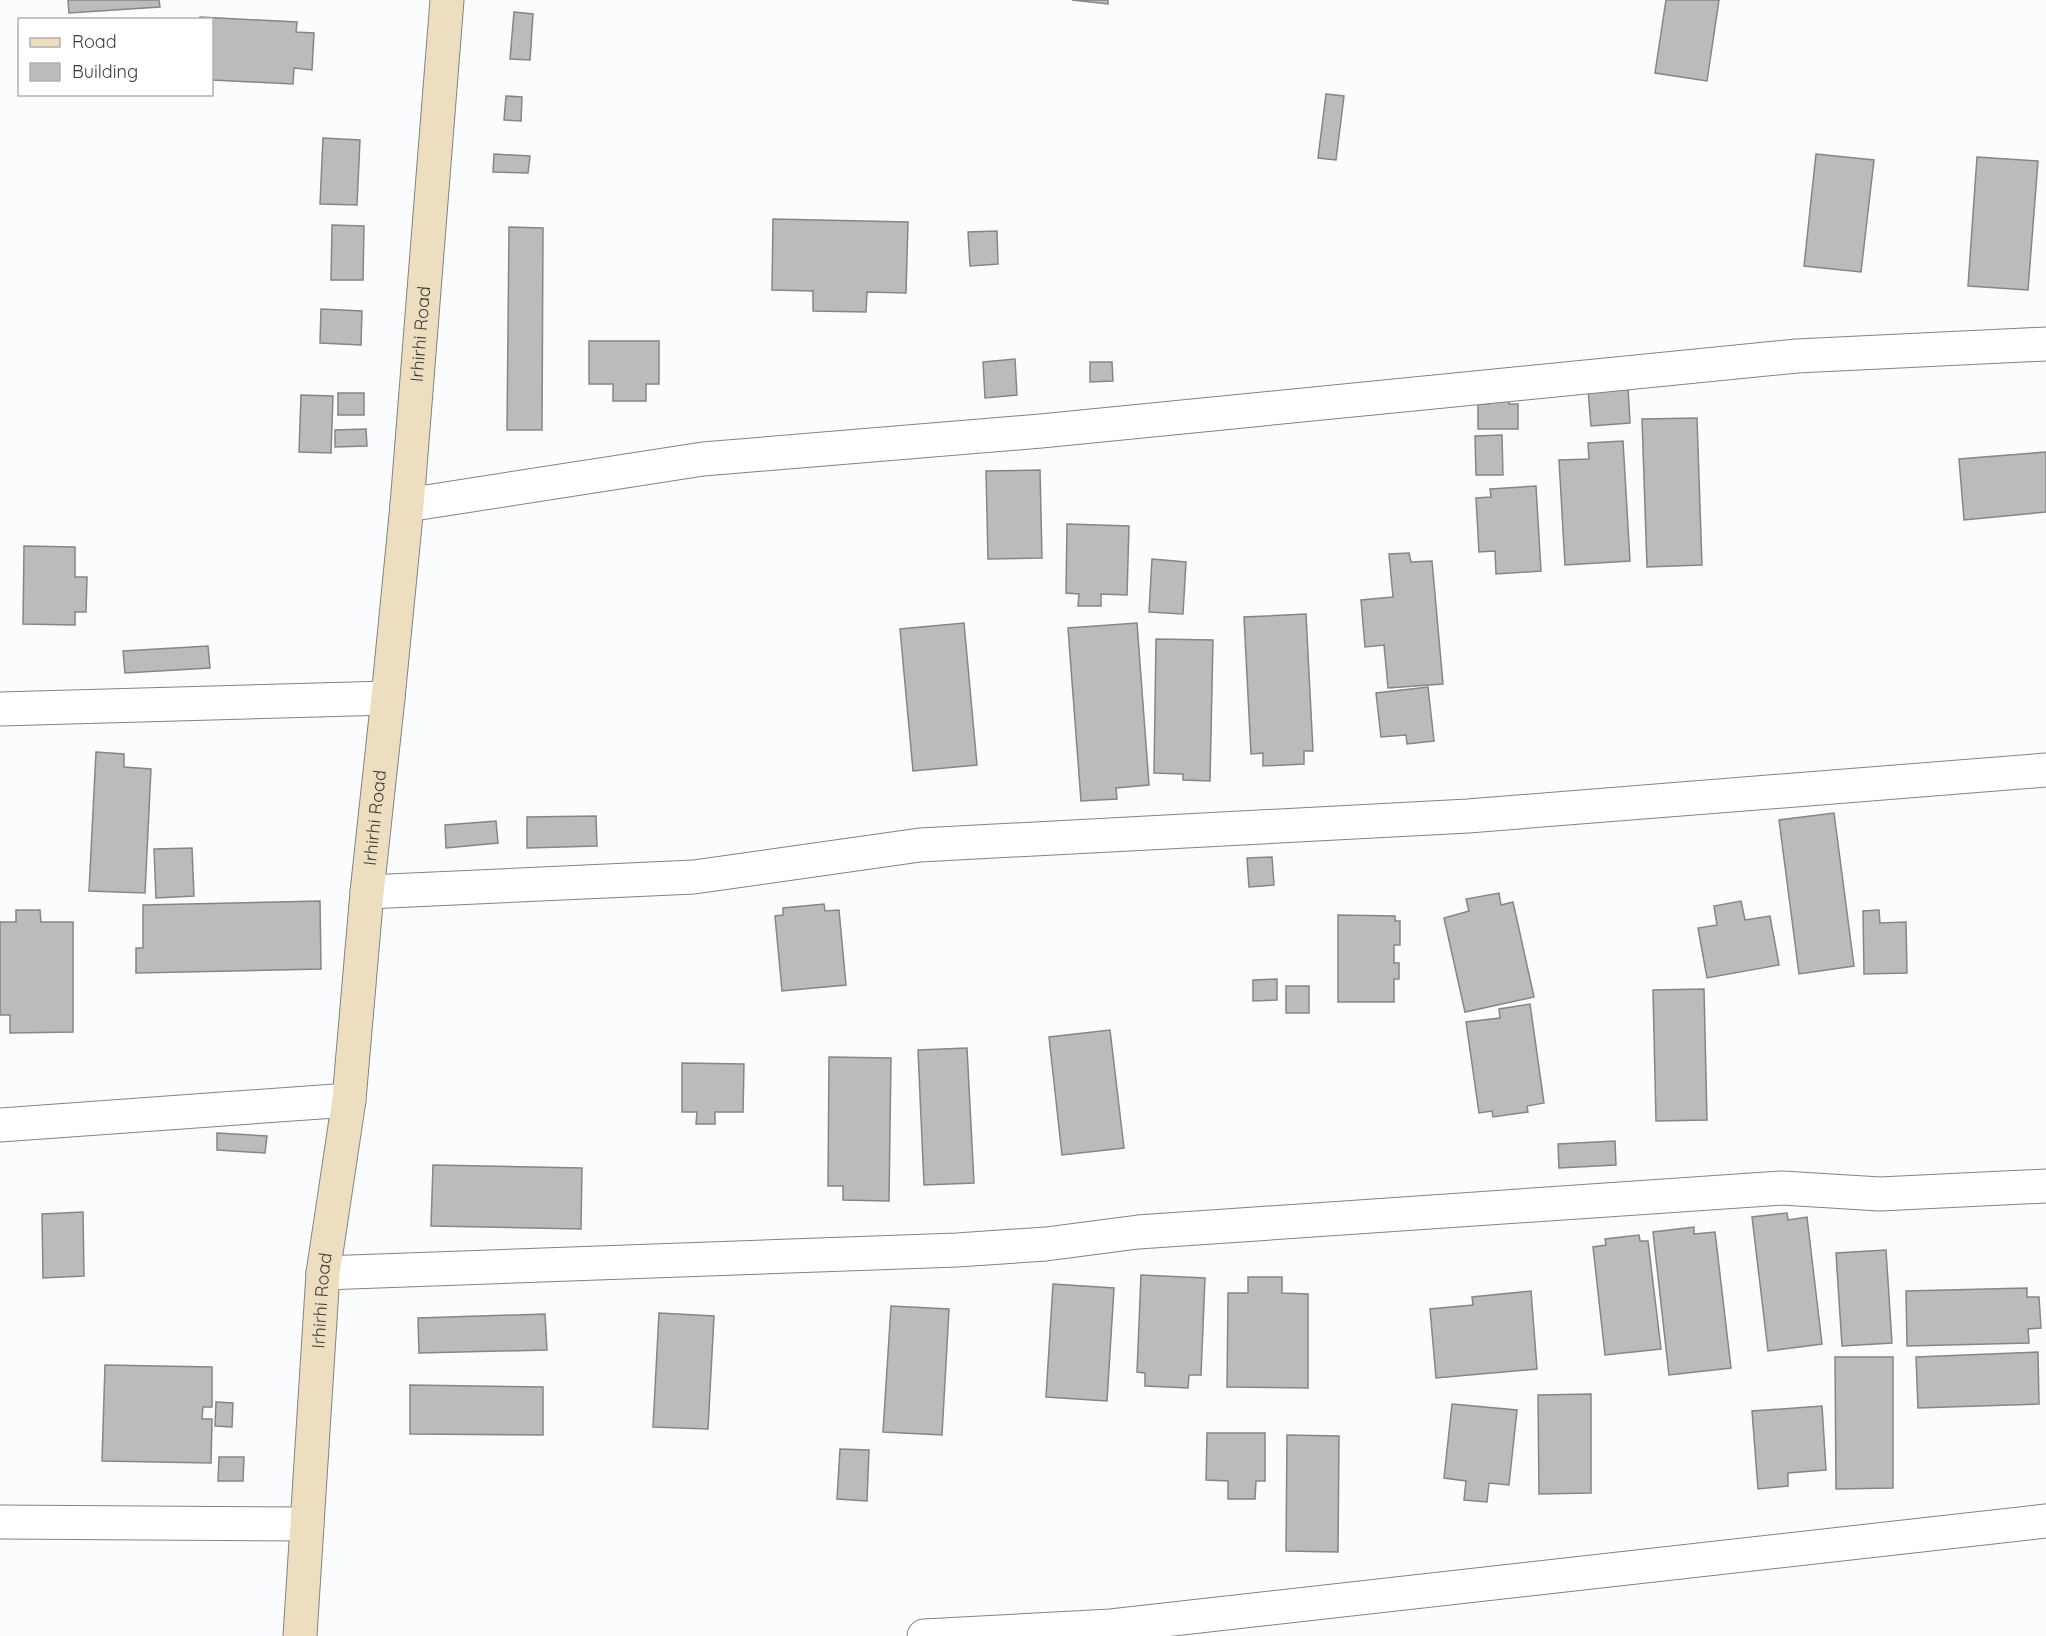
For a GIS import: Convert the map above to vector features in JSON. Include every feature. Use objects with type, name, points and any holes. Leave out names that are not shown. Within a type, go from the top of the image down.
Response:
[{"type":"street","name":"Irhirhi Road","points":[[300,1636],[323,1273],[349,1100],[367,892],[407,505],[447,0]]},
{"type":"street","points":[[407,505],[703,459],[1041,432],[1797,356],[2046,344]]},
{"type":"street","points":[[0,709],[388,698]]},
{"type":"street","points":[[367,892],[694,877],[920,845],[1142,836],[1468,816],[2046,770]]},
{"type":"street","points":[[0,1125],[349,1100]]},
{"type":"street","points":[[323,1273],[957,1250],[1046,1244],[1138,1232],[1782,1188],[1880,1194],[2046,1186]]},
{"type":"street","points":[[924,1636],[1123,1625],[2046,1521]]},
{"type":"street","points":[[0,1522],[307,1524]]},
{"type":"building","points":[[68,0],[159,0],[160,7],[69,13]]},
{"type":"building","points":[[1072,0],[1108,0],[1108,4]]},
{"type":"building","points":[[1666,0],[1719,0],[1707,81],[1655,73]]},
{"type":"building","points":[[514,12],[533,14],[530,60],[510,59]]},
{"type":"building","points":[[200,17],[297,22],[296,32],[314,33],[312,70],[294,68],[293,84],[213,80],[213,18]]},
{"type":"building","points":[[1326,94],[1344,96],[1336,160],[1318,158]]},
{"type":"building","points":[[506,96],[522,97],[521,121],[504,120]]},
{"type":"building","points":[[323,138],[360,140],[357,205],[320,204]]},
{"type":"building","points":[[494,154],[530,156],[528,173],[493,172]]},
{"type":"building","points":[[1816,154],[1874,160],[1861,272],[1804,266]]},
{"type":"building","points":[[1977,157],[2038,161],[2028,290],[1968,286]]},
{"type":"building","points":[[773,219],[908,222],[906,293],[867,292],[866,312],[813,311],[813,291],[772,290]]},
{"type":"building","points":[[332,225],[364,226],[363,280],[331,280]]},
{"type":"building","points":[[509,227],[543,228],[542,430],[507,430]]},
{"type":"building","points":[[997,231],[998,264],[970,266],[968,232]]},
{"type":"building","points":[[321,309],[362,311],[361,345],[320,343]]},
{"type":"building","points":[[589,341],[659,341],[659,384],[646,384],[646,401],[613,401],[613,384],[589,384]]},
{"type":"building","points":[[1015,359],[1017,395],[985,398],[983,362]]},
{"type":"building","points":[[1090,362],[1112,362],[1113,381],[1090,382]]},
{"type":"building","points":[[1628,387],[1630,423],[1591,426],[1588,390]]},
{"type":"building","points":[[338,393],[364,393],[364,415],[338,415]]},
{"type":"building","points":[[1489,393],[1509,393],[1509,404],[1518,404],[1518,429],[1478,429],[1478,404],[1489,404]]},
{"type":"building","points":[[301,395],[333,396],[331,453],[299,452]]},
{"type":"building","points":[[1697,418],[1702,565],[1647,567],[1642,419]]},
{"type":"building","points":[[366,429],[367,446],[335,447],[335,430]]},
{"type":"building","points":[[1502,435],[1503,475],[1476,475],[1475,436]]},
{"type":"building","points":[[1623,441],[1630,561],[1565,565],[1559,460],[1589,459],[1588,443]]},
{"type":"building","points":[[2046,452],[2046,512],[1964,520],[1959,459]]},
{"type":"building","points":[[1040,470],[1042,558],[988,559],[986,471]]},
{"type":"building","points":[[1536,486],[1541,571],[1496,574],[1495,551],[1479,552],[1476,498],[1491,497],[1490,489]]},
{"type":"building","points":[[1067,524],[1129,526],[1127,595],[1101,594],[1101,606],[1078,606],[1079,594],[1066,593]]},
{"type":"building","points":[[24,546],[75,547],[75,577],[87,577],[86,612],[75,612],[75,625],[23,624]]},
{"type":"building","points":[[1409,553],[1411,562],[1432,561],[1443,684],[1388,688],[1384,645],[1365,647],[1361,600],[1393,597],[1389,554]]},
{"type":"building","points":[[1152,559],[1186,562],[1183,614],[1149,612]]},
{"type":"building","points":[[1306,614],[1313,751],[1304,751],[1304,764],[1263,766],[1263,753],[1251,754],[1244,617]]},
{"type":"building","points":[[964,623],[977,765],[913,771],[900,629]]},
{"type":"building","points":[[1137,623],[1149,785],[1116,788],[1117,799],[1081,801],[1068,628]]},
{"type":"building","points":[[1156,639],[1213,640],[1210,781],[1183,780],[1183,774],[1154,773]]},
{"type":"building","points":[[208,646],[210,668],[125,673],[123,651]]},
{"type":"building","points":[[1428,687],[1434,741],[1407,744],[1406,735],[1381,737],[1376,693]]},
{"type":"building","points":[[96,752],[124,754],[124,767],[151,769],[145,893],[89,891]]},
{"type":"building","points":[[1834,813],[1854,966],[1799,974],[1779,820]]},
{"type":"building","points":[[596,816],[597,846],[527,848],[527,817]]},
{"type":"building","points":[[496,821],[498,843],[446,848],[445,825]]},
{"type":"building","points":[[192,848],[194,896],[156,898],[154,849]]},
{"type":"building","points":[[1272,857],[1274,885],[1249,887],[1247,858]]},
{"type":"building","points":[[1499,893],[1501,905],[1513,902],[1534,997],[1465,1012],[1444,918],[1469,911],[1466,899]]},
{"type":"building","points":[[320,901],[321,969],[136,973],[136,948],[143,948],[143,905]]},
{"type":"building","points":[[1741,901],[1745,920],[1770,916],[1779,965],[1707,978],[1698,928],[1717,925],[1714,906]]},
{"type":"building","points":[[824,904],[825,911],[839,910],[846,985],[782,991],[775,916],[783,915],[783,908]]},
{"type":"building","points":[[16,910],[40,910],[41,922],[73,922],[73,1032],[10,1033],[10,1015],[0,1015],[0,922],[16,922]]},
{"type":"building","points":[[1879,910],[1880,923],[1906,922],[1907,973],[1864,974],[1863,911]]},
{"type":"building","points":[[1338,915],[1395,916],[1395,921],[1400,921],[1400,945],[1394,945],[1394,963],[1399,963],[1399,979],[1394,979],[1394,1002],[1338,1002]]},
{"type":"building","points":[[1277,979],[1277,1000],[1253,1001],[1253,980]]},
{"type":"building","points":[[1286,986],[1309,986],[1309,1013],[1286,1013]]},
{"type":"building","points":[[1704,989],[1707,1120],[1656,1121],[1653,990]]},
{"type":"building","points":[[1530,1004],[1544,1103],[1527,1106],[1528,1112],[1493,1117],[1492,1111],[1479,1113],[1466,1022],[1500,1018],[1499,1009]]},
{"type":"building","points":[[1110,1030],[1124,1148],[1062,1155],[1049,1037]]},
{"type":"building","points":[[967,1048],[974,1183],[924,1185],[918,1050]]},
{"type":"building","points":[[829,1057],[891,1058],[889,1201],[843,1200],[843,1186],[828,1186]]},
{"type":"building","points":[[682,1063],[744,1064],[743,1112],[715,1112],[715,1124],[696,1124],[697,1112],[682,1112]]},
{"type":"building","points":[[217,1133],[267,1136],[265,1153],[217,1150]]},
{"type":"building","points":[[1615,1141],[1616,1165],[1559,1168],[1558,1144]]},
{"type":"building","points":[[433,1165],[582,1168],[581,1229],[431,1226]]},
{"type":"building","points":[[83,1212],[84,1276],[43,1278],[42,1214]]},
{"type":"building","points":[[1787,1213],[1788,1220],[1807,1217],[1822,1344],[1768,1351],[1752,1217]]},
{"type":"building","points":[[1694,1227],[1694,1234],[1715,1232],[1731,1368],[1669,1375],[1653,1232]]},
{"type":"building","points":[[1639,1235],[1640,1241],[1648,1241],[1661,1349],[1605,1355],[1593,1247],[1606,1245],[1605,1239]]},
{"type":"building","points":[[1886,1250],[1892,1343],[1842,1346],[1836,1253]]},
{"type":"building","points":[[1141,1275],[1205,1278],[1201,1375],[1189,1375],[1188,1388],[1145,1386],[1145,1373],[1137,1372]]},
{"type":"building","points":[[1248,1277],[1282,1277],[1282,1293],[1308,1294],[1308,1388],[1227,1387],[1228,1293],[1248,1293]]},
{"type":"building","points":[[1053,1284],[1114,1288],[1107,1401],[1046,1397]]},
{"type":"building","points":[[2027,1288],[2027,1297],[2039,1297],[2041,1328],[2028,1329],[2029,1343],[1907,1346],[1906,1291]]},
{"type":"building","points":[[1531,1291],[1537,1369],[1436,1378],[1430,1309],[1473,1305],[1472,1297]]},
{"type":"building","points":[[891,1306],[949,1309],[942,1435],[883,1432]]},
{"type":"building","points":[[659,1313],[714,1316],[708,1429],[653,1427]]},
{"type":"building","points":[[545,1314],[547,1350],[419,1353],[418,1318]]},
{"type":"building","points":[[2038,1352],[2039,1404],[1918,1408],[1916,1357]]},
{"type":"building","points":[[1835,1357],[1893,1357],[1893,1488],[1836,1489]]},
{"type":"building","points":[[105,1365],[212,1367],[212,1407],[203,1407],[202,1419],[212,1419],[211,1463],[102,1461]]},
{"type":"building","points":[[410,1385],[543,1387],[543,1435],[410,1434]]},
{"type":"building","points":[[1591,1394],[1591,1493],[1539,1494],[1538,1395]]},
{"type":"building","points":[[216,1402],[233,1403],[232,1427],[215,1426]]},
{"type":"building","points":[[1452,1404],[1517,1410],[1509,1485],[1489,1483],[1487,1502],[1464,1500],[1466,1481],[1444,1478]]},
{"type":"building","points":[[1822,1406],[1826,1470],[1788,1473],[1788,1486],[1758,1489],[1752,1411]]},
{"type":"building","points":[[1207,1433],[1265,1433],[1265,1481],[1256,1481],[1255,1499],[1228,1499],[1228,1481],[1206,1480]]},
{"type":"building","points":[[1287,1435],[1339,1436],[1338,1552],[1286,1551]]},
{"type":"building","points":[[840,1449],[869,1450],[867,1501],[837,1499]]},
{"type":"building","points":[[219,1457],[244,1457],[243,1481],[218,1481]]}]
